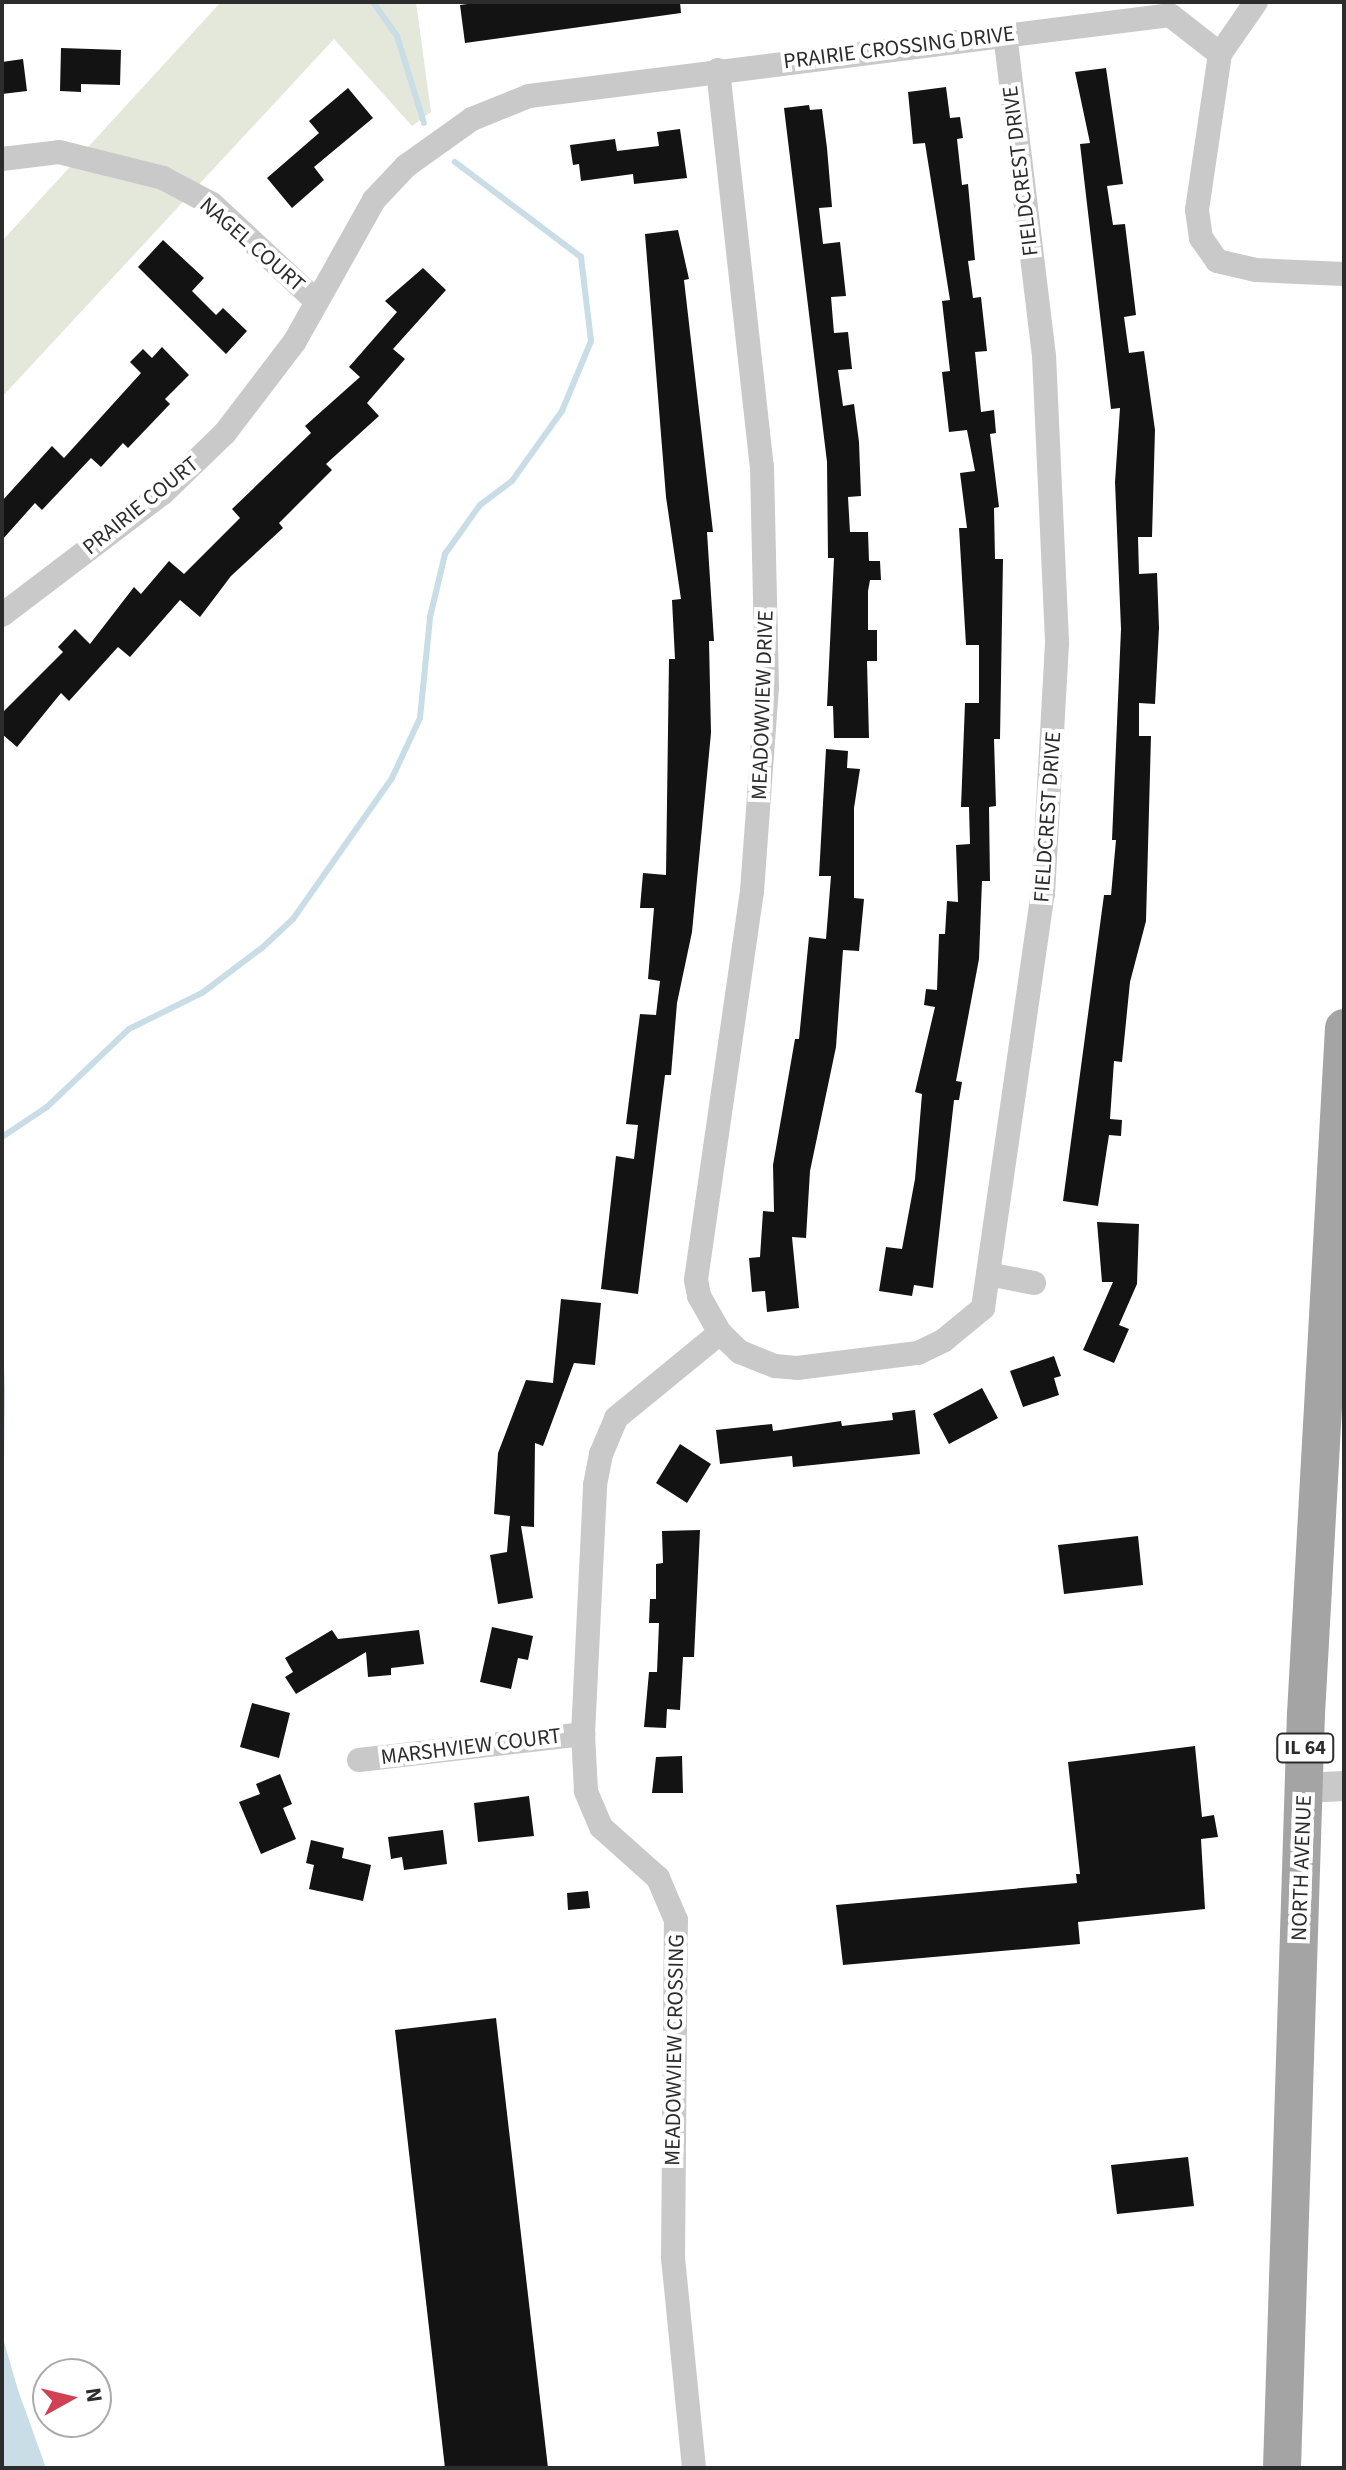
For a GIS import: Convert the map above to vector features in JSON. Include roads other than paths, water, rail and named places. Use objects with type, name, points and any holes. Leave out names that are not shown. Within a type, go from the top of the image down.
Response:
[{"type":"main road","name":"NORTH AVENUE","points":[[1282,2468],[1304,1788],[1344,1028]]},
{"type":"street","points":[[1256,2],[1220,54],[1197,210],[1201,238],[1217,261],[1255,270],[1344,274]]},
{"type":"street","name":"PRAIRIE CROSSING DRIVE","points":[[316,301],[374,200],[419,154],[472,119],[556,90],[1170,15],[1220,54]]},
{"type":"street","name":"FIELDCREST DRIVE","points":[[720,1333],[740,1352],[775,1366],[797,1368],[918,1353],[943,1341],[983,1308],[1043,894],[1057,641],[1046,386],[1005,35]]},
{"type":"street","name":"MEADOWVIEW DRIVE","points":[[718,70],[753,357],[767,577],[763,760],[752,891],[696,1280],[699,1296],[720,1333]]},
{"type":"street","name":"NAGEL COURT","points":[[2,159],[59,152],[163,178],[212,204],[316,301]]},
{"type":"street","name":"PRAIRIE COURT","points":[[2,615],[190,469],[264,388],[316,301]]},
{"type":"street","points":[[988,1274],[1034,1283]]},
{"type":"street","name":"MEADOWVIEW CROSSING","points":[[694,2468],[673,2258],[676,1920],[658,1878],[601,1827],[586,1791],[583,1734],[595,1485],[601,1454],[616,1418],[720,1333]]},
{"type":"street","name":"MARSHVIEW COURT","points":[[359,1760],[583,1734]]},
{"type":"street","points":[[1304,1788],[1344,1786]]},
{"type":"water","points":[[2,1316],[5,1389],[2,1615]]},
{"type":"water","points":[[2,2335],[32,2429],[32,2438],[35,2438],[46,2468],[2,2468]]},
{"type":"waterway","points":[[373,2],[397,36],[424,123]]},
{"type":"waterway","points":[[2,1137],[47,1107],[129,1029],[202,993],[263,947],[293,919],[392,778],[420,718],[430,617],[445,554],[480,505],[512,481],[562,411],[591,341],[581,257],[455,162]]}]
